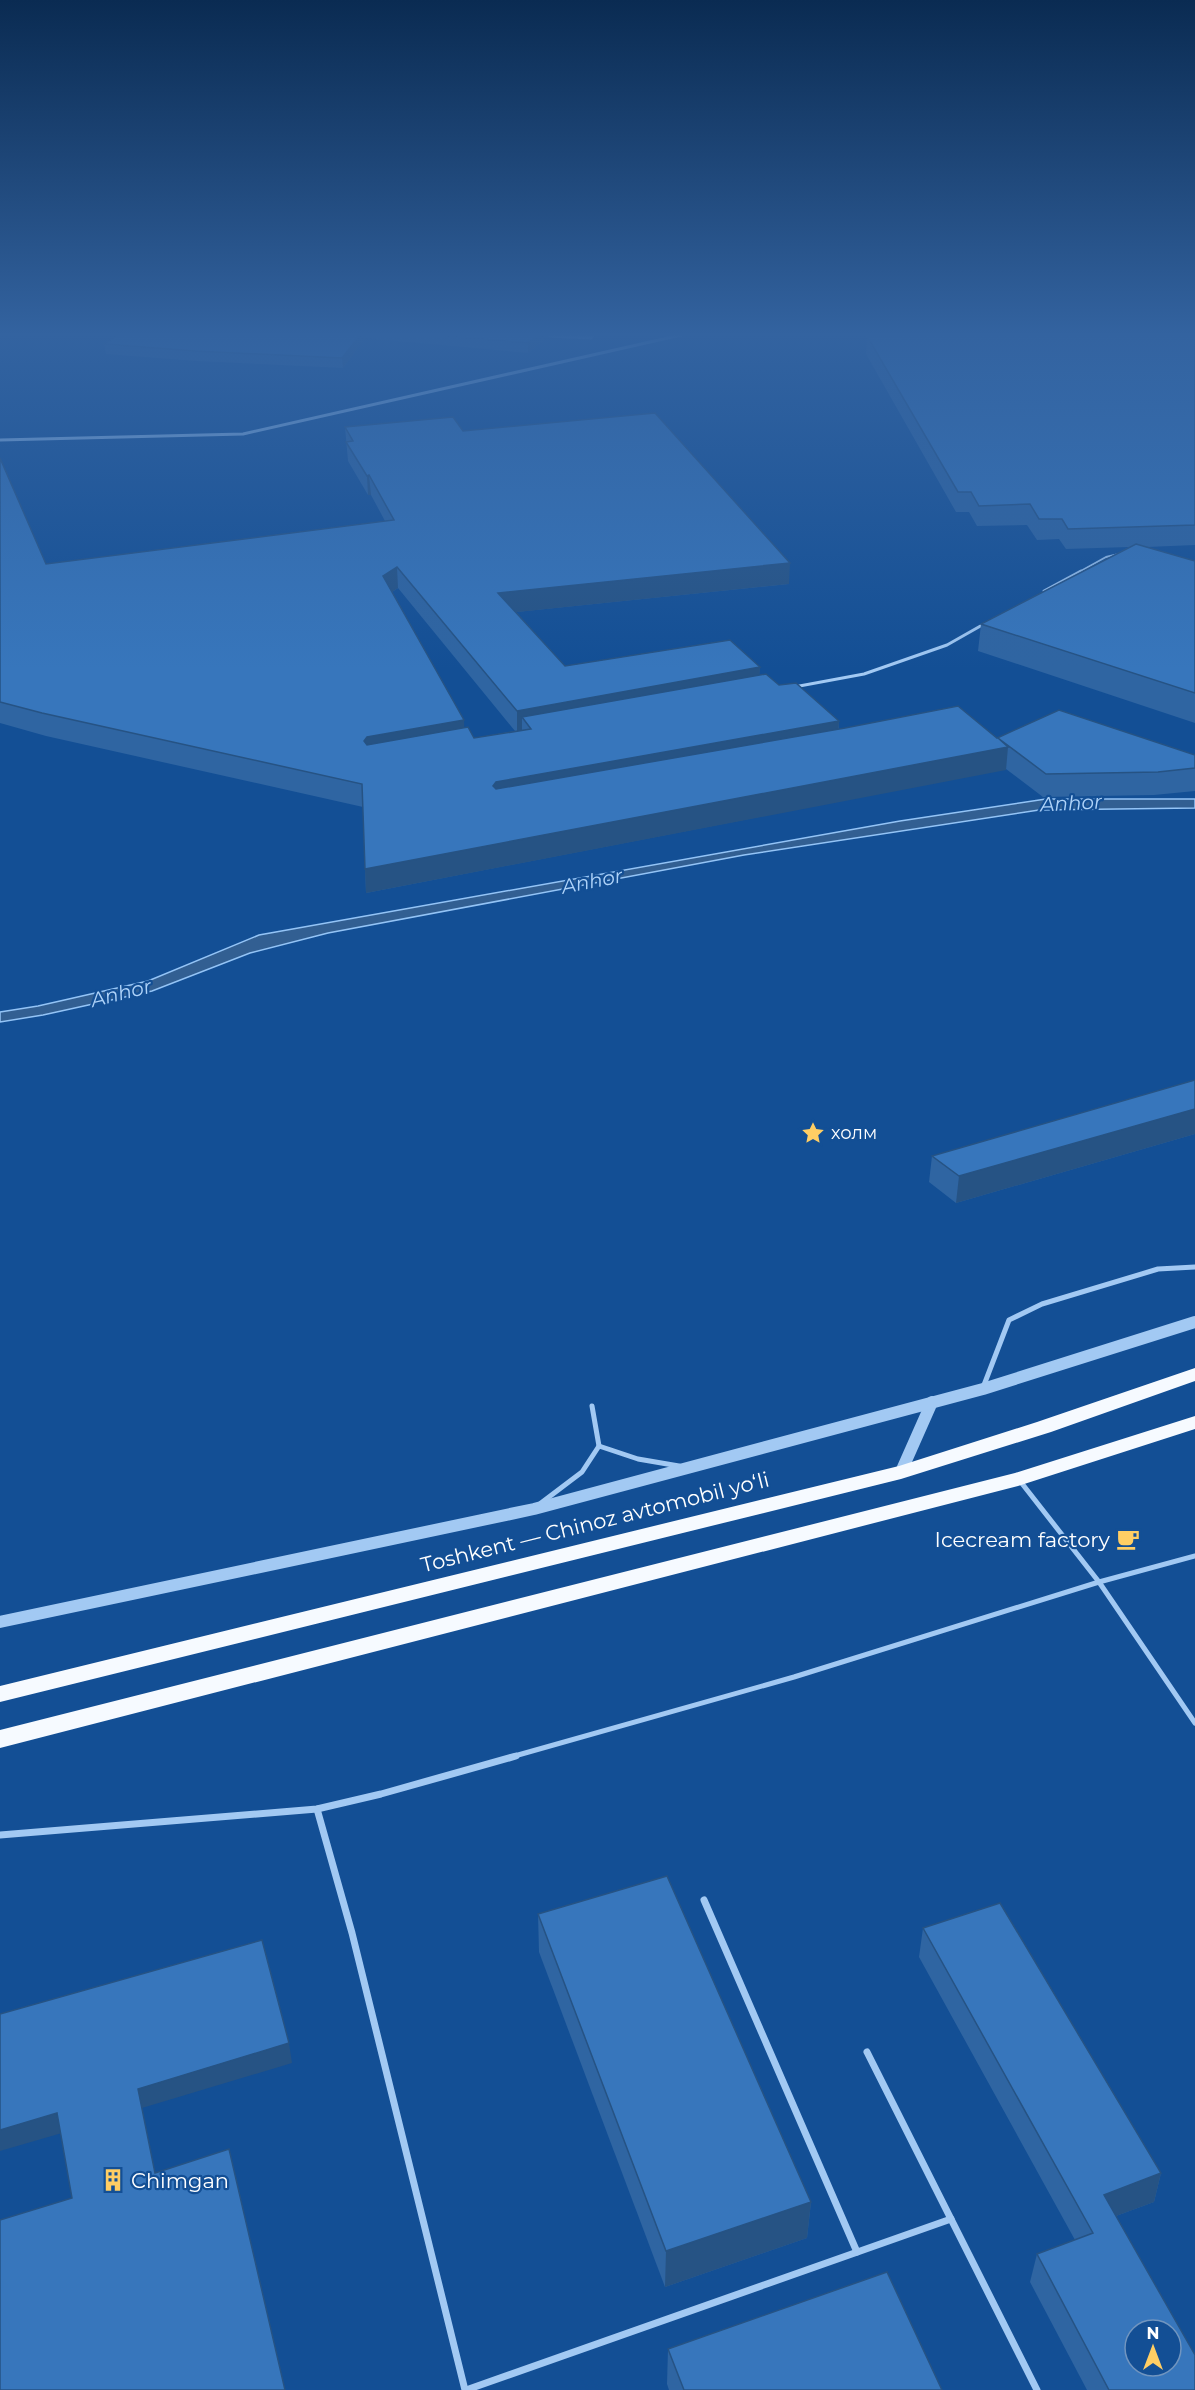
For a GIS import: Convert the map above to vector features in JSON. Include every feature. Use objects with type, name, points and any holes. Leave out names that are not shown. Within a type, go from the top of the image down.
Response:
[{"type":"highway","name":"Toshkent — Chinoz avtomobil yoʻli","points":[[0,1694],[901,1472],[1044,1427],[1195,1374]]},
{"type":"highway","points":[[0,1739],[1018,1479],[1195,1422]]},
{"type":"street","points":[[0,1622],[534,1509],[983,1389],[1195,1322]]},
{"type":"street","points":[[901,1472],[933,1402]]},
{"type":"lane","points":[[1036,595],[1106,557],[1125,555]]},
{"type":"lane","points":[[784,688],[864,674],[947,645],[986,623]]},
{"type":"lane","points":[[796,686],[804,694]]},
{"type":"lane","points":[[983,1389],[1009,1320],[1042,1304],[1158,1269],[1195,1267]]},
{"type":"lane","points":[[534,1509],[584,1471],[594,1460],[599,1446],[592,1406]]},
{"type":"lane","points":[[599,1446],[622,1456],[649,1463],[687,1467]]},
{"type":"lane","points":[[1018,1479],[1099,1582],[1195,1723]]},
{"type":"lane","points":[[0,1835],[317,1809],[381,1794],[794,1677],[1099,1582],[1195,1556]]},
{"type":"lane","points":[[317,1809],[352,1933],[465,2390],[951,2219]]},
{"type":"lane","points":[[704,1900],[856,2252]]},
{"type":"lane","points":[[867,2052],[1037,2390]]},
{"type":"water","name":"Anhor","points":[[1046,799],[1195,799],[1195,808],[1039,810],[744,855],[328,933],[250,953],[152,991],[0,1022],[0,1012],[38,1006],[148,981],[259,935],[900,821]]},
{"type":"building","points":[[349,447],[685,447],[790,563],[498,593],[565,666],[730,640],[760,667],[517,711],[397,567],[383,576],[464,720],[367,737],[364,741],[367,745],[468,727],[474,738],[531,729],[522,717],[766,674],[779,685],[796,683],[839,721],[496,782],[493,786],[496,789],[958,706],[997,738],[1059,710],[1195,755],[1195,768],[1158,772],[1046,774],[998,738],[1008,747],[365,869],[362,784],[0,702],[0,458],[46,564],[394,520],[369,475],[367,476]]},
{"type":"building","points":[[931,447],[1195,447],[1195,525],[1068,529],[1062,519],[1039,519],[1030,504],[979,506],[971,492],[958,492]]},
{"type":"building","points":[[1136,544],[1195,561],[1195,693],[981,624]]},
{"type":"building","points":[[1195,1080],[1195,1109],[959,1176],[932,1156]]},
{"type":"building","points":[[667,1876],[811,2202],[666,2251],[538,1914]]},
{"type":"building","points":[[1000,1903],[1161,2173],[1104,2195],[1174,2318],[1123,2318],[1123,2378],[1183,2378],[1183,2334],[1195,2355],[1195,2390],[1109,2390],[1037,2254],[1093,2233],[923,1928]]},
{"type":"building","name":"Chimgan","points":[[262,1940],[289,2043],[138,2089],[155,2173],[229,2149],[285,2390],[0,2390],[0,2220],[72,2198],[57,2113],[0,2130],[0,2014]]},
{"type":"building","points":[[887,2272],[942,2390],[684,2390],[668,2349]]},
{"type":"place","name":"холм","points":[[813,1133]]},
{"type":"place","name":"Icecream factory","points":[[1128,1539]]},
{"type":"place","name":"Chimgan","points":[[113,2180]]}]
